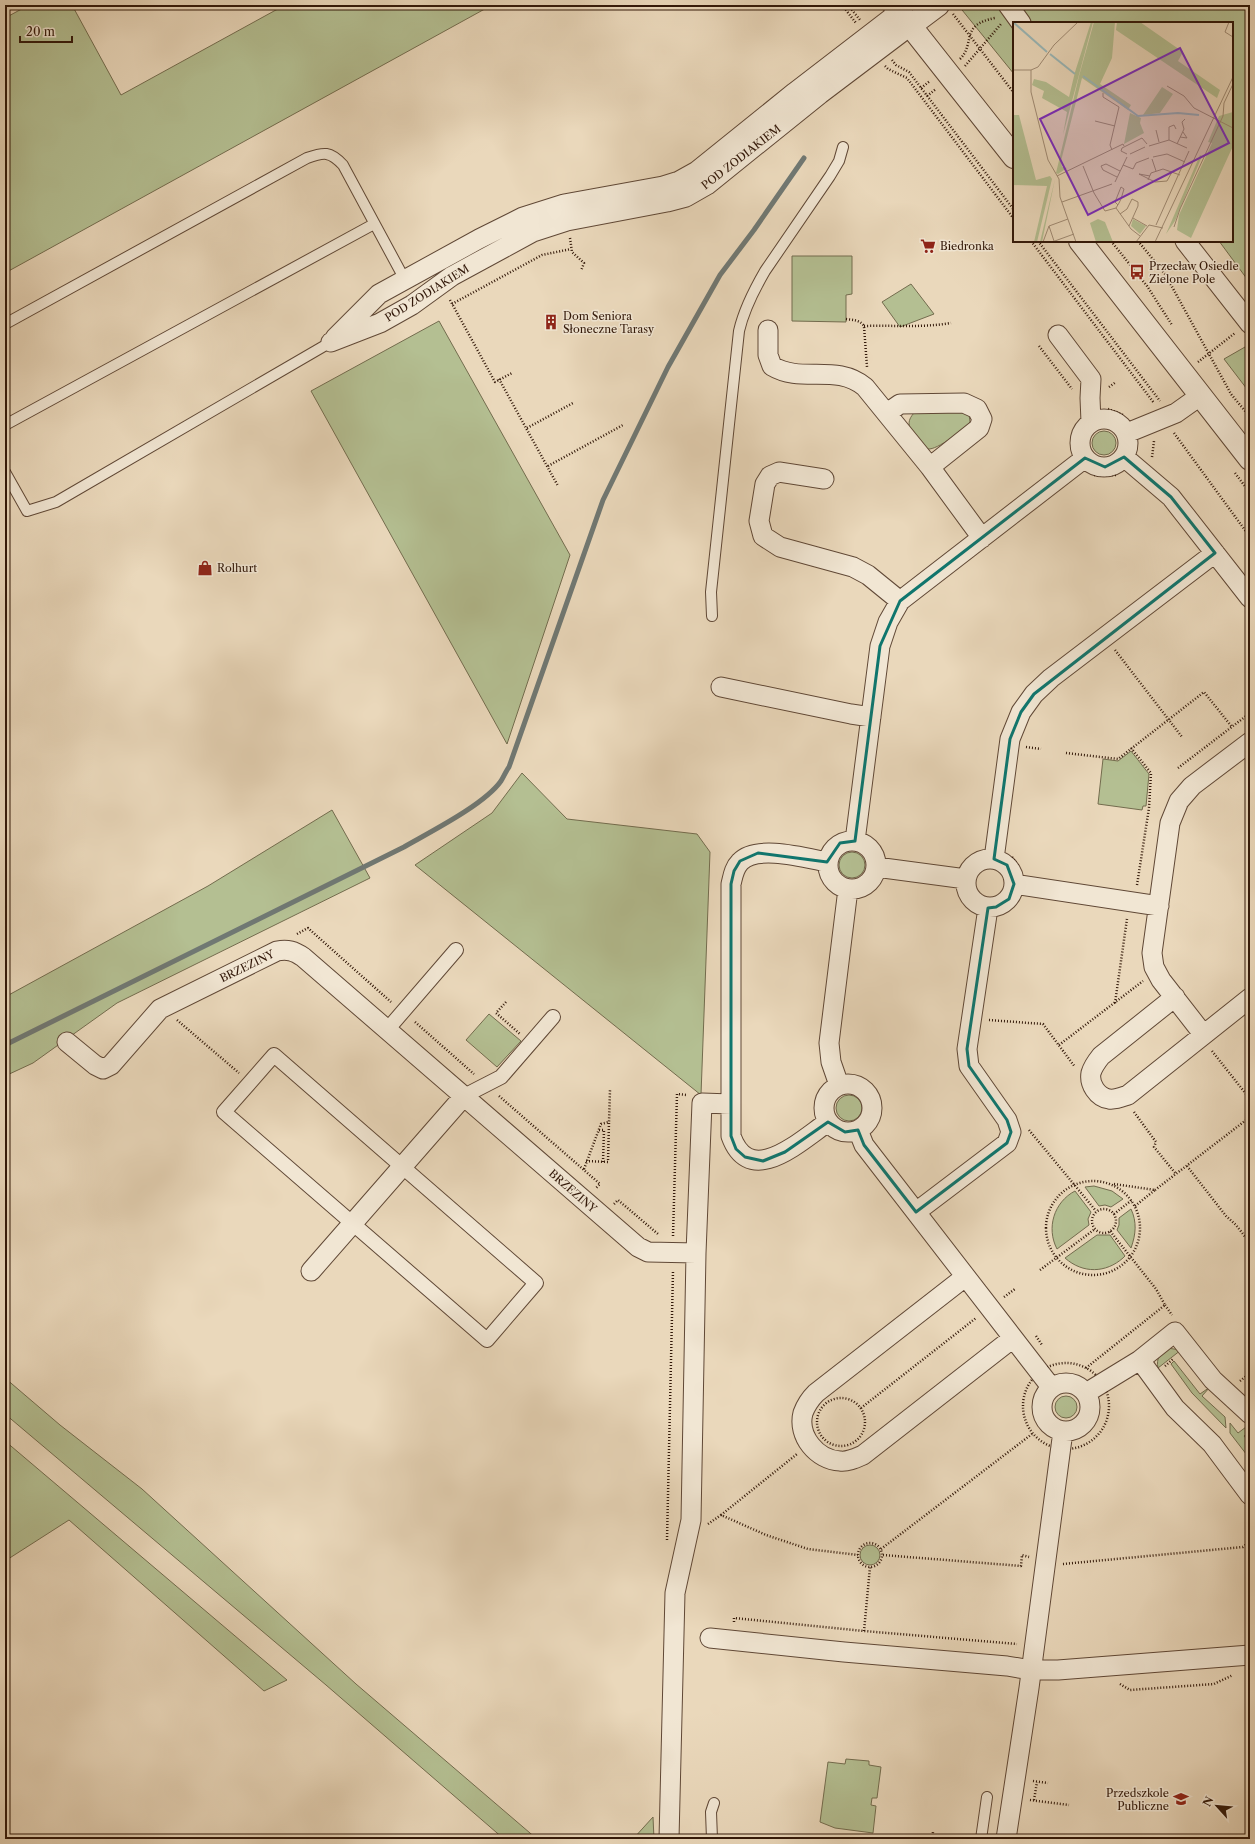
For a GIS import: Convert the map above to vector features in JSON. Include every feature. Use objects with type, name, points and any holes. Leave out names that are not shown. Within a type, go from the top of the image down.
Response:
[{"type":"street","points":[[903,12],[945,8]]},
{"type":"street","name":"POD ZODIAKIEM","points":[[331,342],[380,323],[412,305],[452,276],[533,232],[567,221],[686,197],[707,185],[873,43],[903,12]]},
{"type":"street","points":[[903,12],[948,74],[1013,156]]},
{"type":"street","name":"POD ZODIAKIEM","points":[[331,342],[379,294],[523,217],[564,204],[656,188],[679,181],[697,171],[873,43]]},
{"type":"street","points":[[1081,242],[1200,396],[1242,466]]},
{"type":"street","points":[[1186,242],[1250,323]]},
{"type":"street","points":[[768,330],[768,355],[772,366],[781,371],[792,374],[836,374],[856,379],[860,382],[930,467],[982,538]]},
{"type":"street","points":[[1058,335],[1091,379],[1091,422]]},
{"type":"street","points":[[1128,425],[1129,443],[1124,457],[1112,466],[1105,467],[1097,466],[1085,458],[1080,446],[1080,439],[1082,432],[1091,422],[1105,418],[1128,425],[1165,418],[1176,413],[1200,396]]},
{"type":"street","points":[[887,413],[900,404],[964,403],[977,409],[982,419],[979,428],[930,467]]},
{"type":"street","points":[[1124,457],[1171,497],[1250,598]]},
{"type":"street","points":[[855,841],[880,646],[888,622],[900,601],[1085,458]]},
{"type":"street","points":[[824,479],[779,472],[770,476],[765,484],[759,521],[763,536],[780,546],[853,567],[868,575],[900,601]]},
{"type":"street","points":[[1158,906],[1017,877],[1011,871],[1001,856],[1010,739],[1021,712],[1034,694],[1105,637],[1215,553]]},
{"type":"street","points":[[722,687],[871,717]]},
{"type":"street","points":[[1202,1036],[1175,997],[1161,980],[1154,967],[1152,953],[1170,823],[1179,801],[1192,786],[1250,742]]},
{"type":"street","points":[[855,841],[862,843],[873,853],[876,867],[874,875],[864,886],[848,889],[835,883],[828,869],[827,862],[830,854],[840,843],[855,841]]},
{"type":"street","points":[[827,862],[758,853],[740,861],[734,871],[731,884],[731,1136],[736,1149],[745,1158],[763,1161],[785,1152],[828,1122]]},
{"type":"street","points":[[1001,856],[979,862],[973,866],[966,879],[968,895],[977,904],[988,908],[996,907],[1009,899],[1017,877]]},
{"type":"street","points":[[876,867],[966,879]]},
{"type":"street","points":[[839,1085],[831,1062],[829,1043],[848,889]]},
{"type":"street","points":[[916,1212],[1007,1143],[1011,1132],[1007,1120],[969,1066],[967,1049],[988,908]]},
{"type":"street","name":"BRZEZINY","points":[[66,1042],[95,1065],[103,1069],[111,1065],[160,1009],[278,951],[286,949],[295,952],[303,957],[638,1247],[648,1252],[673,1246],[696,1253]]},
{"type":"street","points":[[387,1030],[456,950]]},
{"type":"street","points":[[1175,997],[1101,1056],[1094,1065],[1091,1073],[1091,1083],[1100,1095],[1109,1099],[1118,1099],[1128,1095],[1250,998]]},
{"type":"street","points":[[311,1271],[464,1096],[501,1077],[553,1017]]},
{"type":"street","points":[[274,1055],[402,1166],[536,1283],[487,1340],[224,1112],[274,1055]]},
{"type":"street","points":[[847,1083],[861,1087],[871,1098],[872,1113],[869,1120],[858,1130],[845,1132],[832,1126],[824,1114],[826,1096],[839,1085],[847,1083]]},
{"type":"street","points":[[669,1839],[675,1593],[691,1520],[696,1253],[702,1103],[731,1104]]},
{"type":"street","points":[[858,1130],[864,1145],[1051,1387]]},
{"type":"street","points":[[965,1277],[816,1393],[807,1403],[803,1415],[803,1428],[806,1439],[813,1449],[822,1456],[839,1461],[851,1460],[863,1455],[1013,1338]]},
{"type":"street","points":[[1086,1393],[1140,1360],[1175,1332],[1213,1380],[1250,1414]]},
{"type":"street","points":[[1140,1360],[1175,1408],[1212,1444],[1250,1495]]},
{"type":"street","points":[[1063,1382],[1070,1382],[1076,1384],[1086,1393],[1090,1406],[1087,1420],[1076,1429],[1063,1431],[1048,1424],[1042,1409],[1042,1401],[1051,1387],[1063,1382]]},
{"type":"street","points":[[1006,1839],[1026,1669],[1046,1564],[1063,1431]]},
{"type":"street","points":[[710,1638],[1026,1669],[1058,1670],[1250,1655]]},
{"type":"lane","points":[[712,616],[711,592],[739,331],[743,316],[765,271],[830,176],[843,147]]},
{"type":"lane","points":[[5,324],[308,158],[321,153],[334,156],[343,165],[405,280]]},
{"type":"lane","points":[[5,425],[374,224]]},
{"type":"lane","points":[[5,472],[27,511],[56,502],[331,342]]},
{"type":"lane","points":[[981,1839],[987,1796]]},
{"type":"lane","points":[[712,1839],[711,1812],[714,1803]]},
{"type":"path","points":[[842,5],[858,26],[856,29],[896,65],[909,72],[1013,209]]},
{"type":"path","points":[[848,5],[888,69],[907,78],[1013,218]]},
{"type":"path","points":[[945,8],[969,35],[1013,92]]},
{"type":"path","points":[[921,88],[967,64],[1001,25],[1014,13]]},
{"type":"path","points":[[928,96],[964,54],[969,35],[980,23],[1014,13]]},
{"type":"path","points":[[567,221],[571,249],[572,252],[584,263],[582,271]]},
{"type":"path","points":[[1032,242],[1165,418]]},
{"type":"path","points":[[1039,242],[1163,406],[1167,430],[1170,428],[1186,448],[1250,537]]},
{"type":"path","points":[[1112,242],[1147,286],[1176,330]]},
{"type":"path","points":[[1139,242],[1165,274],[1210,353],[1231,394],[1250,417]]},
{"type":"path","points":[[452,304],[542,255],[571,249]]},
{"type":"path","points":[[442,283],[495,382],[512,373]]},
{"type":"path","points":[[846,319],[855,320],[862,323],[864,326],[928,327],[951,323]]},
{"type":"path","points":[[1194,359],[1196,363],[1250,323]]},
{"type":"path","points":[[860,382],[867,373],[864,326]]},
{"type":"path","points":[[499,380],[558,486]]},
{"type":"path","points":[[1107,388],[1116,382]]},
{"type":"path","points":[[527,428],[573,403]]},
{"type":"path","points":[[1103,406],[1115,413],[1128,425]]},
{"type":"path","points":[[548,466],[623,425]]},
{"type":"path","points":[[1242,466],[1250,493]]},
{"type":"path","points":[[1105,637],[1182,736]]},
{"type":"path","points":[[1066,753],[1118,759],[1204,692],[1232,726]]},
{"type":"path","points":[[1178,768],[1250,713]]},
{"type":"path","points":[[1131,748],[1151,773],[1149,808],[1136,890]]},
{"type":"path","points":[[1001,856],[1017,877]]},
{"type":"path","points":[[1115,1003],[1127,914]]},
{"type":"path","points":[[286,949],[290,938],[308,928],[600,1184],[591,1194]]},
{"type":"path","points":[[1059,1045],[1147,978]]},
{"type":"path","points":[[506,1002],[496,1013],[531,1043]]},
{"type":"path","points":[[175,1019],[250,1083]]},
{"type":"path","points":[[983,1019],[1043,1024],[1085,1080],[1091,1083]]},
{"type":"path","points":[[1202,1036],[1250,1100]]},
{"type":"path","points":[[586,1161],[608,1162],[610,1090]]},
{"type":"path","points":[[667,1548],[677,1094],[701,1095],[702,1103]]},
{"type":"path","points":[[1128,1095],[1130,1108],[1156,1142],[1154,1147],[1176,1174]]},
{"type":"path","points":[[1135,1206],[1250,1117]]},
{"type":"path","points":[[584,1169],[599,1130],[604,1123],[609,1122]]},
{"type":"path","points":[[1025,1124],[1096,1211]]},
{"type":"path","points":[[599,1130],[604,1130],[603,1162]]},
{"type":"path","points":[[1187,1166],[1250,1244]]},
{"type":"path","points":[[1110,1184],[1122,1190],[1132,1200],[1135,1206],[1141,1228],[1138,1243],[1131,1257],[1126,1263],[1113,1271],[1090,1275],[1068,1268],[1056,1258],[1047,1238],[1048,1216],[1058,1197],[1075,1184],[1089,1181],[1155,1190]]},
{"type":"path","points":[[609,1209],[618,1200],[673,1246]]},
{"type":"path","points":[[1114,1214],[1132,1200]]},
{"type":"path","points":[[1106,1209],[1114,1214],[1116,1221],[1110,1230],[1102,1232],[1095,1229],[1092,1218],[1096,1211],[1106,1209]]},
{"type":"path","points":[[1040,1270],[1095,1229]]},
{"type":"path","points":[[1086,1368],[1165,1306],[1156,1289],[1110,1230]]},
{"type":"path","points":[[861,1408],[1015,1289]]},
{"type":"path","points":[[1152,1376],[1188,1347]]},
{"type":"path","points":[[1072,1363],[1086,1368],[1103,1384],[1107,1394],[1109,1409],[1106,1423],[1102,1430],[1098,1436],[1086,1445],[1072,1450],[1060,1450],[1042,1443],[1032,1434],[1025,1421],[1023,1400],[1027,1386],[1039,1372],[1050,1366],[1072,1363]]},
{"type":"path","points":[[844,1398],[853,1401],[861,1408],[865,1422],[863,1432],[857,1440],[849,1445],[839,1446],[830,1443],[823,1437],[818,1429],[817,1420],[820,1411],[825,1404],[834,1399],[844,1398]]},
{"type":"path","points":[[882,1549],[1032,1434]]},
{"type":"path","points":[[691,1520],[704,1526],[721,1515],[800,1451]]},
{"type":"path","points":[[721,1515],[766,1535],[808,1549],[858,1555]]},
{"type":"path","points":[[883,1555],[1021,1566],[1022,1555],[1029,1558],[1034,1563],[1056,1565],[1243,1547],[1250,1541]]},
{"type":"path","points":[[868,1543],[874,1543],[882,1549],[883,1555],[879,1564],[870,1567],[861,1563],[858,1555],[862,1546],[868,1543]]},
{"type":"path","points":[[864,1631],[870,1567]]},
{"type":"path","points":[[733,1640],[734,1618],[864,1631],[1024,1644],[1026,1669]]},
{"type":"path","points":[[1119,1683],[1130,1690],[1138,1690],[1214,1684],[1234,1675]]},
{"type":"path","points":[[1031,1781],[1048,1783]]},
{"type":"path","points":[[1034,1800],[1037,1782]]},
{"type":"path","points":[[1029,1799],[1069,1805]]},
{"type":"path","points":[[932,1839],[933,1832]]},
{"type":"highlighted area","points":[[1124,457],[1171,497],[1215,553],[1034,694],[1021,712],[1010,739],[994,859],[1007,865],[1014,884],[1009,899],[996,907],[988,908],[967,1049],[969,1066],[1007,1120],[1011,1132],[1007,1143],[916,1212],[864,1145],[858,1130],[845,1132],[828,1122],[785,1152],[763,1161],[745,1157],[736,1149],[731,1136],[731,884],[734,871],[740,861],[758,853],[827,862],[840,843],[855,841],[880,646],[900,601],[1085,458],[1105,467]]},
{"type":"green space","points":[[29,5],[72,5],[121,95],[285,5],[492,5],[5,273],[5,18]]},
{"type":"green space","points":[[958,5],[1250,5],[1250,283],[1220,242],[1233,242],[1233,22],[1013,22],[1013,73]]},
{"type":"green space","points":[[792,256],[852,256],[852,294],[846,295],[846,322],[792,321]]},
{"type":"green space","points":[[911,284],[934,314],[900,327],[882,302]]},
{"type":"green space","points":[[439,321],[570,555],[507,744],[311,391]]},
{"type":"green space","points":[[1245,347],[1250,353],[1250,393],[1224,359]]},
{"type":"green space","points":[[960,409],[969,414],[970,422],[950,439],[938,446],[928,449],[926,448],[920,444],[910,429],[909,422],[915,412]]},
{"type":"green space","points":[[1099,431],[1109,431],[1116,438],[1116,448],[1109,455],[1099,455],[1092,448],[1092,438]]},
{"type":"green space","points":[[1131,751],[1149,774],[1146,806],[1143,806],[1142,810],[1098,804],[1103,759],[1118,761]]},
{"type":"green space","points":[[522,773],[567,819],[697,834],[710,852],[701,1095],[415,865],[492,813]]},
{"type":"green space","points":[[332,810],[370,878],[117,1003],[33,1063],[5,1076],[5,997],[208,886]]},
{"type":"green space","points":[[852,852],[861,856],[865,865],[861,874],[852,878],[843,874],[839,865],[843,856]]},
{"type":"green space","points":[[489,1014],[521,1041],[497,1067],[466,1040]]},
{"type":"green space","points":[[849,1095],[858,1099],[862,1108],[858,1117],[849,1121],[840,1117],[836,1108],[840,1099]]},
{"type":"green space","points":[[1094,1186],[1112,1191],[1123,1199],[1111,1207],[1105,1205],[1099,1206],[1085,1187]]},
{"type":"green space","points":[[1075,1191],[1091,1212],[1088,1219],[1089,1225],[1057,1249],[1052,1233],[1054,1216],[1062,1202]]},
{"type":"green space","points":[[1131,1209],[1135,1228],[1131,1248],[1117,1230],[1119,1218]]},
{"type":"green space","points":[[1097,1235],[1110,1235],[1125,1256],[1109,1267],[1094,1270],[1079,1267],[1065,1258]]},
{"type":"green space","points":[[1167,1348],[1181,1350],[1158,1368],[1159,1356]]},
{"type":"green space","points":[[1174,1361],[1200,1394],[1210,1387],[1202,1396],[1225,1417],[1226,1428],[1192,1393],[1171,1364]]},
{"type":"green space","points":[[5,1378],[60,1425],[142,1489],[356,1684],[537,1839],[504,1839],[326,1685],[5,1414]]},
{"type":"green space","points":[[1066,1396],[1074,1399],[1077,1407],[1074,1415],[1066,1418],[1058,1415],[1055,1407],[1058,1399]]},
{"type":"green space","points":[[1230,1423],[1238,1433],[1250,1424],[1250,1431],[1244,1436],[1250,1443],[1250,1459],[1230,1433]]},
{"type":"green space","points":[[5,1441],[287,1680],[264,1691],[69,1520],[5,1561]]},
{"type":"green space","points":[[870,1545],[877,1548],[880,1555],[877,1562],[870,1565],[863,1562],[860,1555],[863,1548]]},
{"type":"green space","points":[[846,1759],[869,1761],[869,1765],[881,1767],[877,1798],[872,1798],[871,1805],[876,1806],[873,1833],[835,1828],[820,1822],[828,1762],[845,1764]]},
{"type":"green space","points":[[653,1817],[654,1839],[633,1839]]},
{"type":"waterway","points":[[5,1045],[404,847],[442,826],[470,808],[493,790],[501,781],[509,767],[603,500],[668,367],[720,275],[754,230],[804,158]]},
{"type":"place","name":"Biedronka","points":[[928,246]]},
{"type":"place","name":"Przecław Osiedle Zielone Pole","points":[[1137,272]]},
{"type":"place","name":"Dom Seniora Słoneczne Tarasy","points":[[551,322]]},
{"type":"place","name":"Rolhurt","points":[[205,568]]},
{"type":"place","name":"Przedszkole Publiczne","points":[[1181,1799]]}]
